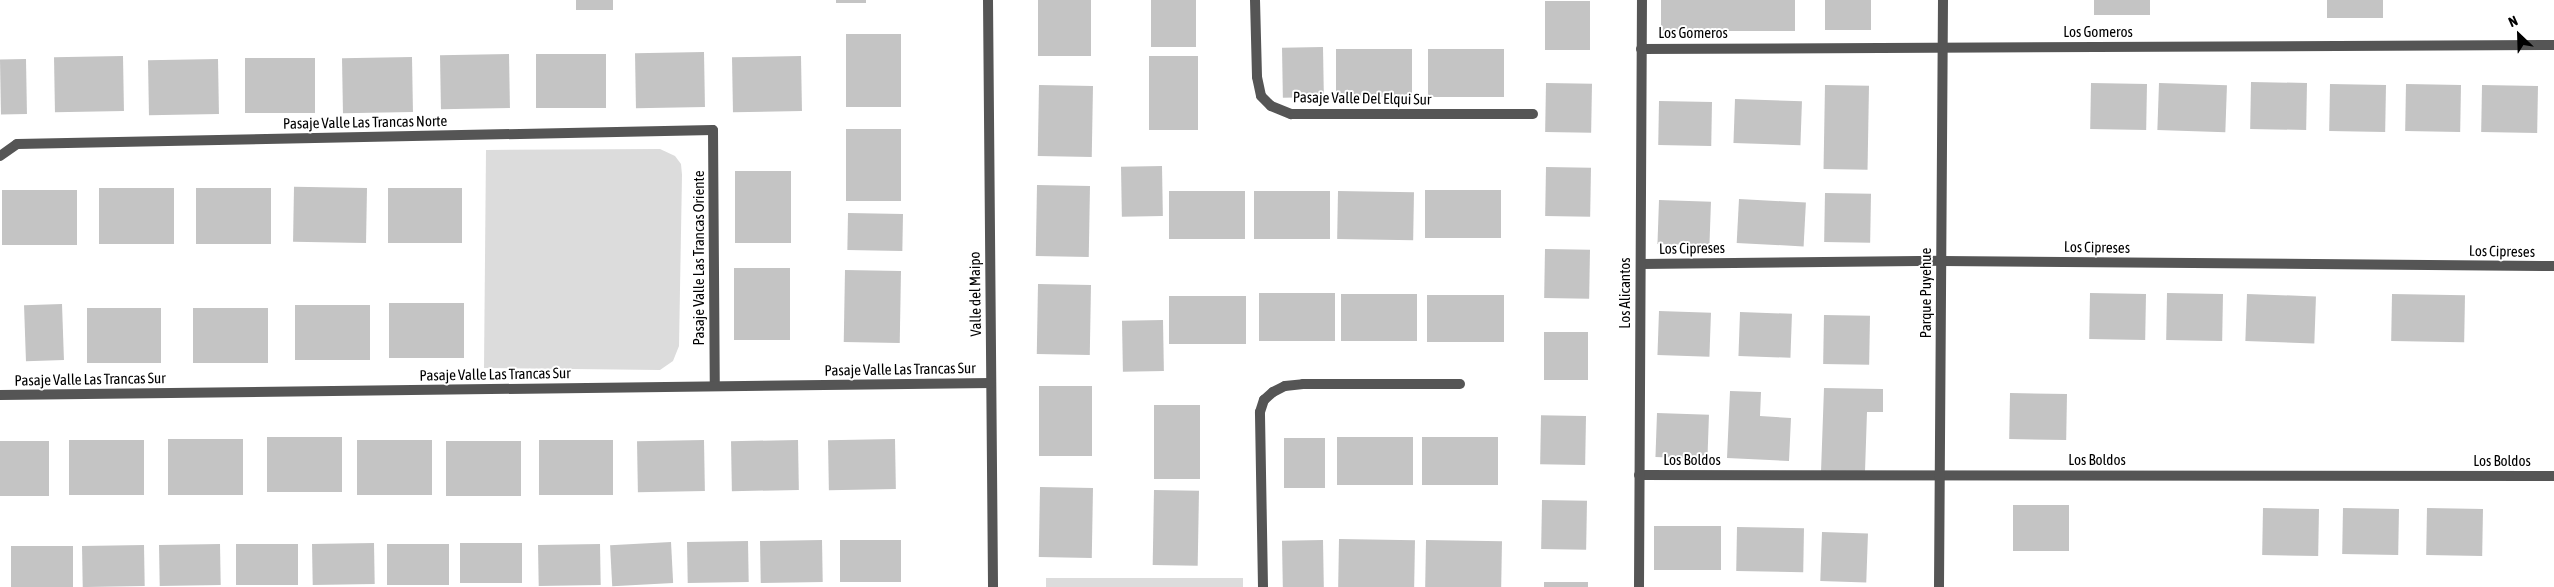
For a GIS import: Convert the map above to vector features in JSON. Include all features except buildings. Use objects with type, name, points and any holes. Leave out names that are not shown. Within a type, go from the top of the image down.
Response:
[{"type":"street","name":"Valle del Maipo","points":[[988,0],[993,587]]},
{"type":"street","name":"Pasaje Valle Del Elqui Sur","points":[[1255,0],[1257,77],[1262,96],[1271,106],[1291,114],[1534,114]]},
{"type":"street","name":"Los Alicantos","points":[[1639,587],[1642,0]]},
{"type":"street","name":"Parque Puyehue","points":[[1939,587],[1943,0]]},
{"type":"street","name":"Los Gomeros","points":[[1641,49],[2554,45]]},
{"type":"street","name":"Pasaje Valle Las Trancas Norte","points":[[0,156],[17,144],[714,130]]},
{"type":"street","name":"Pasaje Valle Las Trancas Oriente","points":[[714,130],[715,386]]},
{"type":"street","name":"Los Cipreses","points":[[1641,264],[1942,261],[2554,266]]},
{"type":"street","name":"Pasaje Valle Las Trancas Sur","points":[[0,395],[991,383]]},
{"type":"street","points":[[1263,587],[1260,412],[1264,400],[1273,392],[1285,386],[1303,384],[1460,384]]},
{"type":"street","name":"Los Boldos","points":[[1639,474],[2554,476]]},
{"type":"shaded area","points":[[660,149],[675,156],[681,164],[682,175],[679,346],[673,361],[660,370],[484,368],[486,150]]},
{"type":"shaded area","points":[[1046,578],[1243,578],[1243,587],[1046,587]]}]
